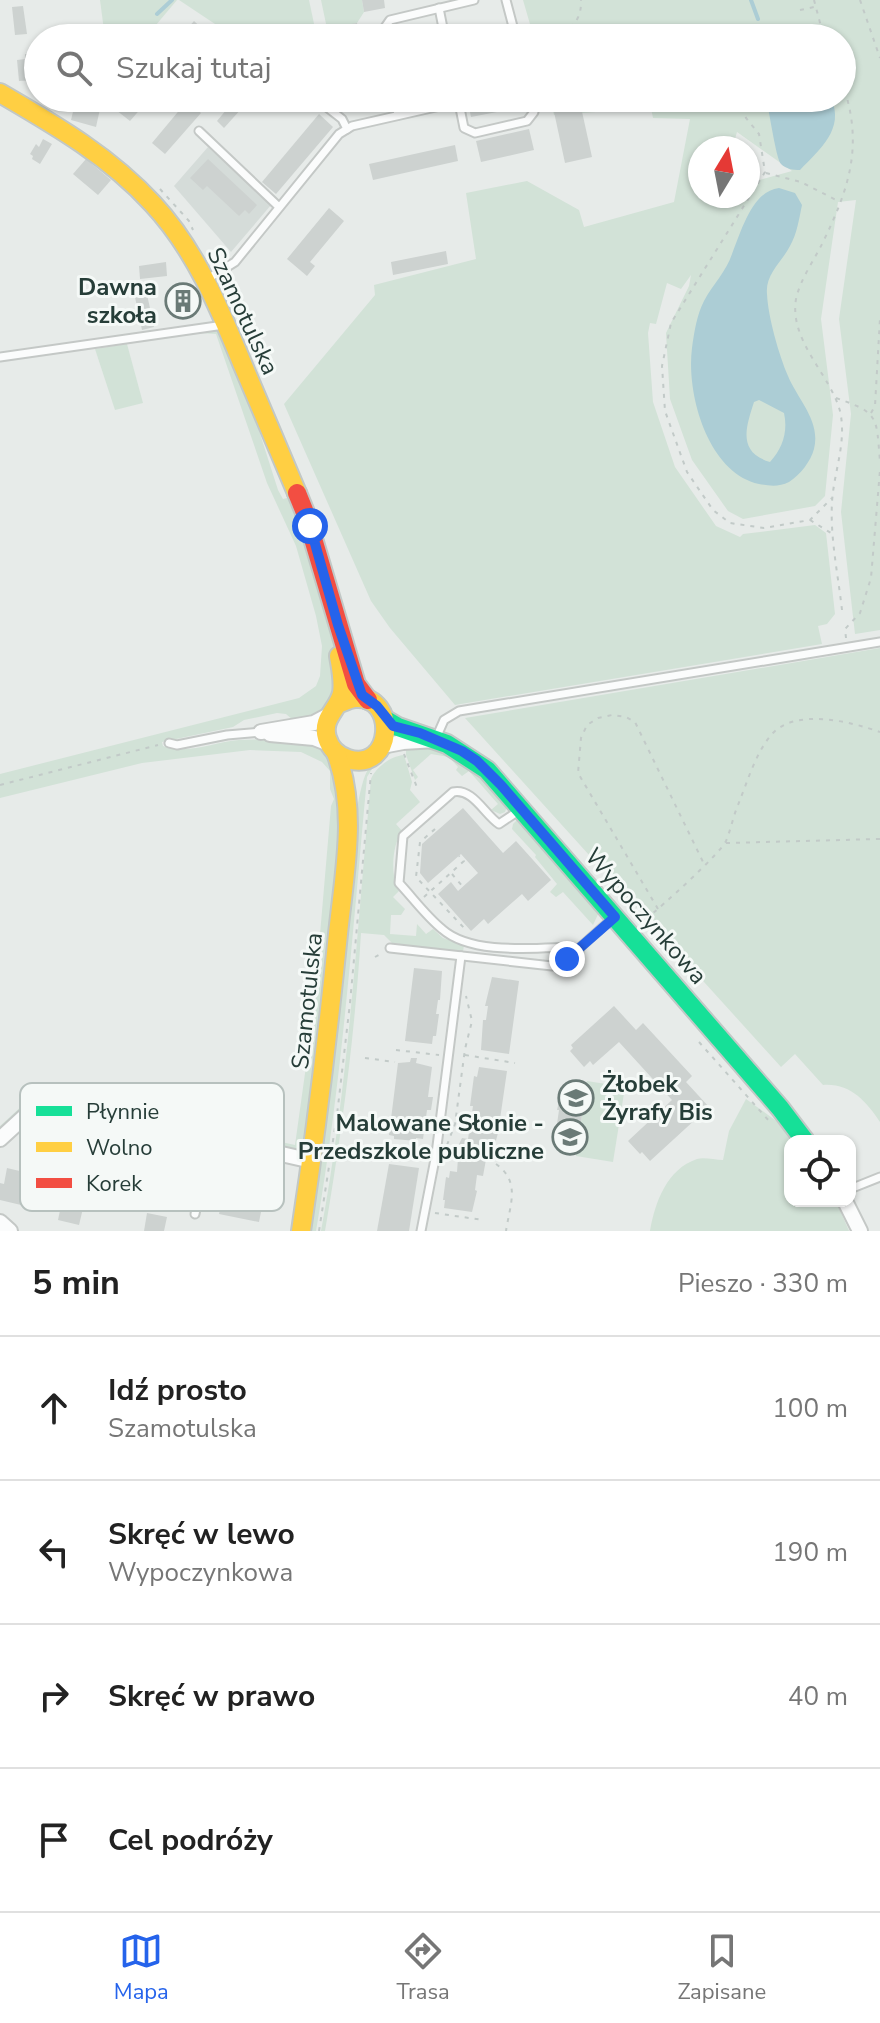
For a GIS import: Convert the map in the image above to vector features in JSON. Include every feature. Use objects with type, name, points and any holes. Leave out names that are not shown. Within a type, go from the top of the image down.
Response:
[{"type":"street","name":"Szamotulska","points":[[0,93],[24,107]]},
{"type":"street","name":"Szamotulska","points":[[33,112],[72,135],[127,178],[172,226],[206,280],[306,515],[359,689],[368,700]]},
{"type":"street","name":"Szamotulska","points":[[333,710],[342,680],[338,625]]},
{"type":"street","points":[[261,732],[314,723],[356,698],[368,700],[377,706],[386,720],[382,755]]},
{"type":"street","points":[[333,710],[325,732],[333,748]]},
{"type":"street","name":"Wypoczynkowa","points":[[386,720],[393,726],[420,733],[462,751],[477,761],[521,808],[800,1135]]},
{"type":"street","points":[[261,732],[314,738],[347,758],[358,760],[382,755],[403,742],[436,740]]},
{"type":"street","name":"Szamotulska","points":[[333,748],[343,765],[348,822]]},
{"type":"street","name":"Szamotulska","points":[[301,1231],[328,1043],[348,822],[361,770],[382,755]]},
{"type":"street","points":[[0,1139],[20,1121]]},
{"type":"street","points":[[284,1155],[312,1161]]},
{"type":"street","points":[[848,1207],[860,1231]]},
{"type":"street","points":[[0,1222],[10,1231]]},
{"type":"lane","points":[[387,24],[390,20],[474,0]]},
{"type":"lane","points":[[506,0],[512,24]]},
{"type":"lane","points":[[439,8],[442,24]]},
{"type":"lane","points":[[333,112],[342,119],[347,129]]},
{"type":"lane","points":[[206,280],[232,265],[339,134],[347,129],[410,112]]},
{"type":"lane","points":[[461,112],[464,128],[475,133],[527,121],[534,112]]},
{"type":"lane","points":[[199,131],[279,207]]},
{"type":"lane","points":[[0,357],[226,325]]},
{"type":"lane","points":[[436,740],[444,720],[459,711],[880,642]]},
{"type":"lane","points":[[169,743],[177,745],[261,732]]},
{"type":"lane","points":[[521,808],[499,824],[469,794],[453,792],[403,836],[399,883],[444,932],[466,941],[494,949],[571,947],[579,951]]},
{"type":"lane","points":[[390,948],[552,966],[579,951],[615,917]]},
{"type":"lane","points":[[421,1231],[461,956]]},
{"type":"lane","points":[[856,1187],[880,1177]]},
{"type":"path","points":[[575,24],[581,0]]},
{"type":"path","points":[[814,0],[820,24]]},
{"type":"path","points":[[860,0],[880,58]]},
{"type":"path","points":[[800,10],[815,7]]},
{"type":"path","points":[[744,112],[759,134],[765,172],[671,323],[663,356],[662,398],[668,425],[687,472],[702,497],[722,519],[740,526],[764,528],[810,520],[832,498]]},
{"type":"path","points":[[842,610],[832,533],[832,498],[842,439],[840,411],[798,326],[796,301],[840,202],[852,167],[854,133],[849,112]]},
{"type":"path","points":[[765,172],[801,182],[840,202]]},
{"type":"path","points":[[871,413],[875,406],[880,318]]},
{"type":"path","points":[[835,398],[871,413],[877,425],[880,461]]},
{"type":"path","points":[[845,629],[860,613],[869,588],[880,470]]},
{"type":"path","points":[[810,520],[832,533]]},
{"type":"path","points":[[658,909],[578,773],[581,738],[587,725],[598,718],[612,715],[635,722],[704,864]]},
{"type":"path","points":[[646,919],[725,844],[751,773],[775,730],[816,718],[855,723],[880,732]]},
{"type":"path","points":[[0,785],[169,743]]},
{"type":"path","points":[[319,1231],[350,1003],[368,780],[382,755],[402,752],[418,790]]},
{"type":"path","points":[[435,829],[420,842],[416,877],[468,933],[466,941]]},
{"type":"path","points":[[725,844],[880,839]]},
{"type":"path","points":[[417,903],[464,861],[459,856]]},
{"type":"path","points":[[451,873],[463,887]]},
{"type":"path","points":[[447,911],[451,908]]},
{"type":"path","points":[[446,1149],[455,1124],[472,1021],[463,987],[458,981]]},
{"type":"path","points":[[699,1042],[772,1124]]},
{"type":"path","points":[[396,1050],[448,1057]]},
{"type":"path","points":[[464,1055],[515,1063]]},
{"type":"path","points":[[365,1058],[395,1062]]},
{"type":"path","points":[[384,1148],[425,1153]]},
{"type":"path","points":[[496,1164],[508,1173],[513,1187],[506,1231]]},
{"type":"path","points":[[426,1212],[483,1220]]},
{"type":"shaded area","points":[[208,147],[271,205],[231,252],[174,186]]},
{"type":"green space","points":[[100,0],[177,0],[157,24],[103,24]]},
{"type":"green space","points":[[179,0],[309,0],[314,24],[215,24]]},
{"type":"green space","points":[[321,0],[362,0],[364,12],[357,23],[326,24]]},
{"type":"green space","points":[[523,0],[880,0],[880,630],[855,634],[841,512],[851,414],[839,319],[856,200],[838,202],[821,319],[833,415],[825,496],[815,506],[743,519],[728,511],[692,460],[670,399],[666,333],[689,286],[691,275],[681,289],[667,283],[656,324],[650,323],[648,333],[653,402],[675,467],[716,526],[740,537],[743,534],[815,525],[826,533],[835,614],[827,624],[818,626],[822,644],[455,705],[371,601],[284,404],[375,295],[374,285],[476,259],[466,193],[527,181],[579,210],[584,227],[674,202],[690,119],[653,118],[652,112],[856,112],[856,24],[530,24]]},
{"type":"green space","points":[[553,112],[596,112],[554,115]]},
{"type":"green space","points":[[216,329],[254,415],[278,490],[283,499],[287,498],[306,537],[323,592],[335,648],[338,692],[317,717],[294,721],[286,714],[277,713],[244,720],[233,727],[162,742],[163,746],[181,749],[249,740],[322,746],[340,769],[339,841],[329,958],[307,1146],[297,1151],[284,1148],[284,1143],[295,1145],[313,1016],[334,799],[330,789],[330,771],[322,762],[301,752],[250,750],[142,763],[0,798],[0,774],[299,698],[316,686],[320,676],[322,646],[296,546],[267,483],[216,334],[198,333]]},
{"type":"green space","points":[[127,344],[143,403],[115,410],[95,349]]},
{"type":"green space","points":[[880,648],[880,1122],[869,1107],[849,1090],[823,1085],[795,1054],[781,1067],[465,718]]},
{"type":"green space","points":[[406,746],[440,752],[464,763],[508,804],[505,812],[500,814],[491,810],[498,804],[469,771],[462,776],[449,757],[431,754],[413,770],[418,777],[415,780]]},
{"type":"green space","points":[[397,749],[375,764],[367,777],[333,1118],[316,1231],[308,1231],[358,803],[365,776],[373,761],[387,751]]},
{"type":"green space","points":[[404,755],[412,782],[410,790],[420,802],[396,824],[402,831],[393,861],[399,891],[393,897],[405,909],[401,915],[391,915],[390,934],[416,936],[417,924],[426,934],[433,929],[443,938],[464,945],[463,952],[392,943],[384,935],[361,933],[342,1120],[325,1231],[321,1231],[339,1118],[371,779],[384,763]]},
{"type":"green space","points":[[517,820],[600,910],[593,925],[563,892],[556,897],[550,892],[557,884],[512,829]]},
{"type":"green space","points":[[587,1081],[625,1087],[613,1162],[576,1156]]},
{"type":"green space","points":[[746,1099],[775,1120],[788,1135],[784,1135],[784,1207],[839,1207],[849,1231],[650,1231],[659,1198],[670,1179],[678,1170],[697,1159],[723,1160],[729,1131]]},
{"type":"green space","points":[[20,1108],[20,1115],[0,1130],[0,1126]]},
{"type":"water","points":[[769,112],[835,112],[833,129],[828,138],[800,170],[781,164]]},
{"type":"water","points":[[779,188],[795,193],[802,205],[798,226],[787,252],[771,274],[767,294],[781,358],[811,420],[815,439],[813,454],[801,472],[789,482],[774,486],[741,477],[726,465],[714,448],[697,408],[691,367],[694,336],[702,306],[726,267],[749,214],[753,208],[760,208],[762,196]],"holes":[[[759,400],[784,413],[783,439],[770,462],[752,452],[748,445],[747,429],[754,402]]]},
{"type":"building","points":[[362,0],[384,0],[385,8],[364,12]]},
{"type":"building","points":[[23,6],[24,34],[15,35],[12,7]]},
{"type":"building","points":[[24,59],[24,81],[19,81],[17,60]]},
{"type":"building","points":[[73,112],[99,112],[96,127],[71,120]]},
{"type":"building","points":[[119,112],[138,112],[130,121]]},
{"type":"building","points":[[178,112],[201,113],[165,154],[152,143]]},
{"type":"building","points":[[224,112],[238,112],[224,128],[217,121]]},
{"type":"building","points":[[470,112],[497,112],[471,117]]},
{"type":"building","points":[[554,112],[582,112],[592,157],[565,163]]},
{"type":"building","points":[[319,114],[333,127],[276,194],[262,182]]},
{"type":"building","points":[[529,129],[534,150],[481,162],[476,141]]},
{"type":"building","points":[[43,139],[52,144],[40,164],[30,154]]},
{"type":"building","points":[[455,145],[458,161],[373,180],[369,164]]},
{"type":"building","points":[[86,159],[111,180],[98,195],[73,174]]},
{"type":"building","points":[[208,159],[257,205],[249,214],[245,210],[239,216],[207,186],[203,190],[190,178]]},
{"type":"building","points":[[329,208],[344,221],[310,262],[315,266],[307,276],[287,259]]},
{"type":"building","points":[[446,251],[448,264],[393,275],[391,262]]},
{"type":"building","points":[[166,262],[167,276],[140,279],[139,266]]},
{"type":"building","name":"Dawna szkoła","points":[[189,284],[195,313],[176,317],[170,288]]},
{"type":"building","points":[[145,285],[154,327],[142,330],[133,288]]},
{"type":"building","points":[[463,808],[503,853],[516,841],[551,880],[528,901],[522,894],[488,924],[484,919],[471,931],[438,894],[451,882],[458,891],[478,873],[461,854],[428,883],[420,873],[422,844]]},
{"type":"building","points":[[414,968],[442,971],[436,1036],[433,1036],[432,1044],[405,1041]]},
{"type":"building","points":[[492,977],[519,981],[509,1054],[481,1050],[483,1020],[486,1020],[488,1006],[485,1006]]},
{"type":"building","points":[[614,1006],[636,1030],[643,1023],[692,1076],[686,1082],[709,1107],[650,1161],[628,1141],[672,1100],[619,1042],[593,1065],[590,1061],[584,1067],[570,1051],[573,1048],[571,1045]]},
{"type":"building","points":[[411,1058],[417,1058],[416,1063],[432,1067],[428,1097],[433,1097],[431,1110],[427,1110],[423,1139],[416,1138],[416,1141],[394,1139],[389,1135],[398,1063],[410,1062]]},
{"type":"building","points":[[479,1067],[507,1071],[498,1133],[495,1144],[489,1143],[483,1176],[477,1175],[472,1212],[444,1208],[446,1177],[449,1178],[450,1171],[457,1172],[459,1144],[462,1138],[468,1139],[474,1076],[477,1077]]},
{"type":"building","points":[[563,1084],[586,1088],[577,1149],[554,1145]]},
{"type":"building","points":[[389,1164],[419,1168],[409,1231],[377,1231]]},
{"type":"building","points":[[7,1168],[20,1171],[20,1205],[0,1200],[0,1183],[4,1184]]},
{"type":"building","points":[[60,1211],[82,1211],[79,1225],[58,1220]]},
{"type":"building","points":[[220,1211],[261,1211],[259,1222],[219,1214]]},
{"type":"building","points":[[147,1213],[167,1217],[164,1231],[144,1231]]},
{"type":"waterway","points":[[157,14],[172,0]]},
{"type":"waterway","points":[[751,0],[758,19]]},
{"type":"traffic: fast","points":[[386,720],[447,744],[487,770],[800,1135]]},
{"type":"traffic: slow","points":[[0,93],[24,108]]},
{"type":"traffic: slow","points":[[31,112],[100,156],[136,187],[168,221],[194,259],[215,300],[297,493]]},
{"type":"traffic: slow","points":[[338,704],[356,698],[370,700],[379,708],[385,733],[375,755],[363,760],[348,759],[335,751],[327,738],[326,725],[342,693],[339,656]]},
{"type":"traffic: slow","points":[[301,1231],[326,1045],[348,843],[346,797],[336,753]]},
{"type":"traffic: jam","points":[[297,493],[356,684],[368,700]]},
{"type":"place","name":"Dawna szkoła","points":[[183,301]]},
{"type":"place","name":"Żłobek Żyrafy Bis","points":[[576,1098]]},
{"type":"place","name":"Malowane Słonie - Przedszkole publiczne","points":[[570,1137]]},
{"type":"route","points":[[310,526],[356,684],[362,695],[377,706],[393,726],[446,743],[477,761],[615,917],[567,959]]}]
